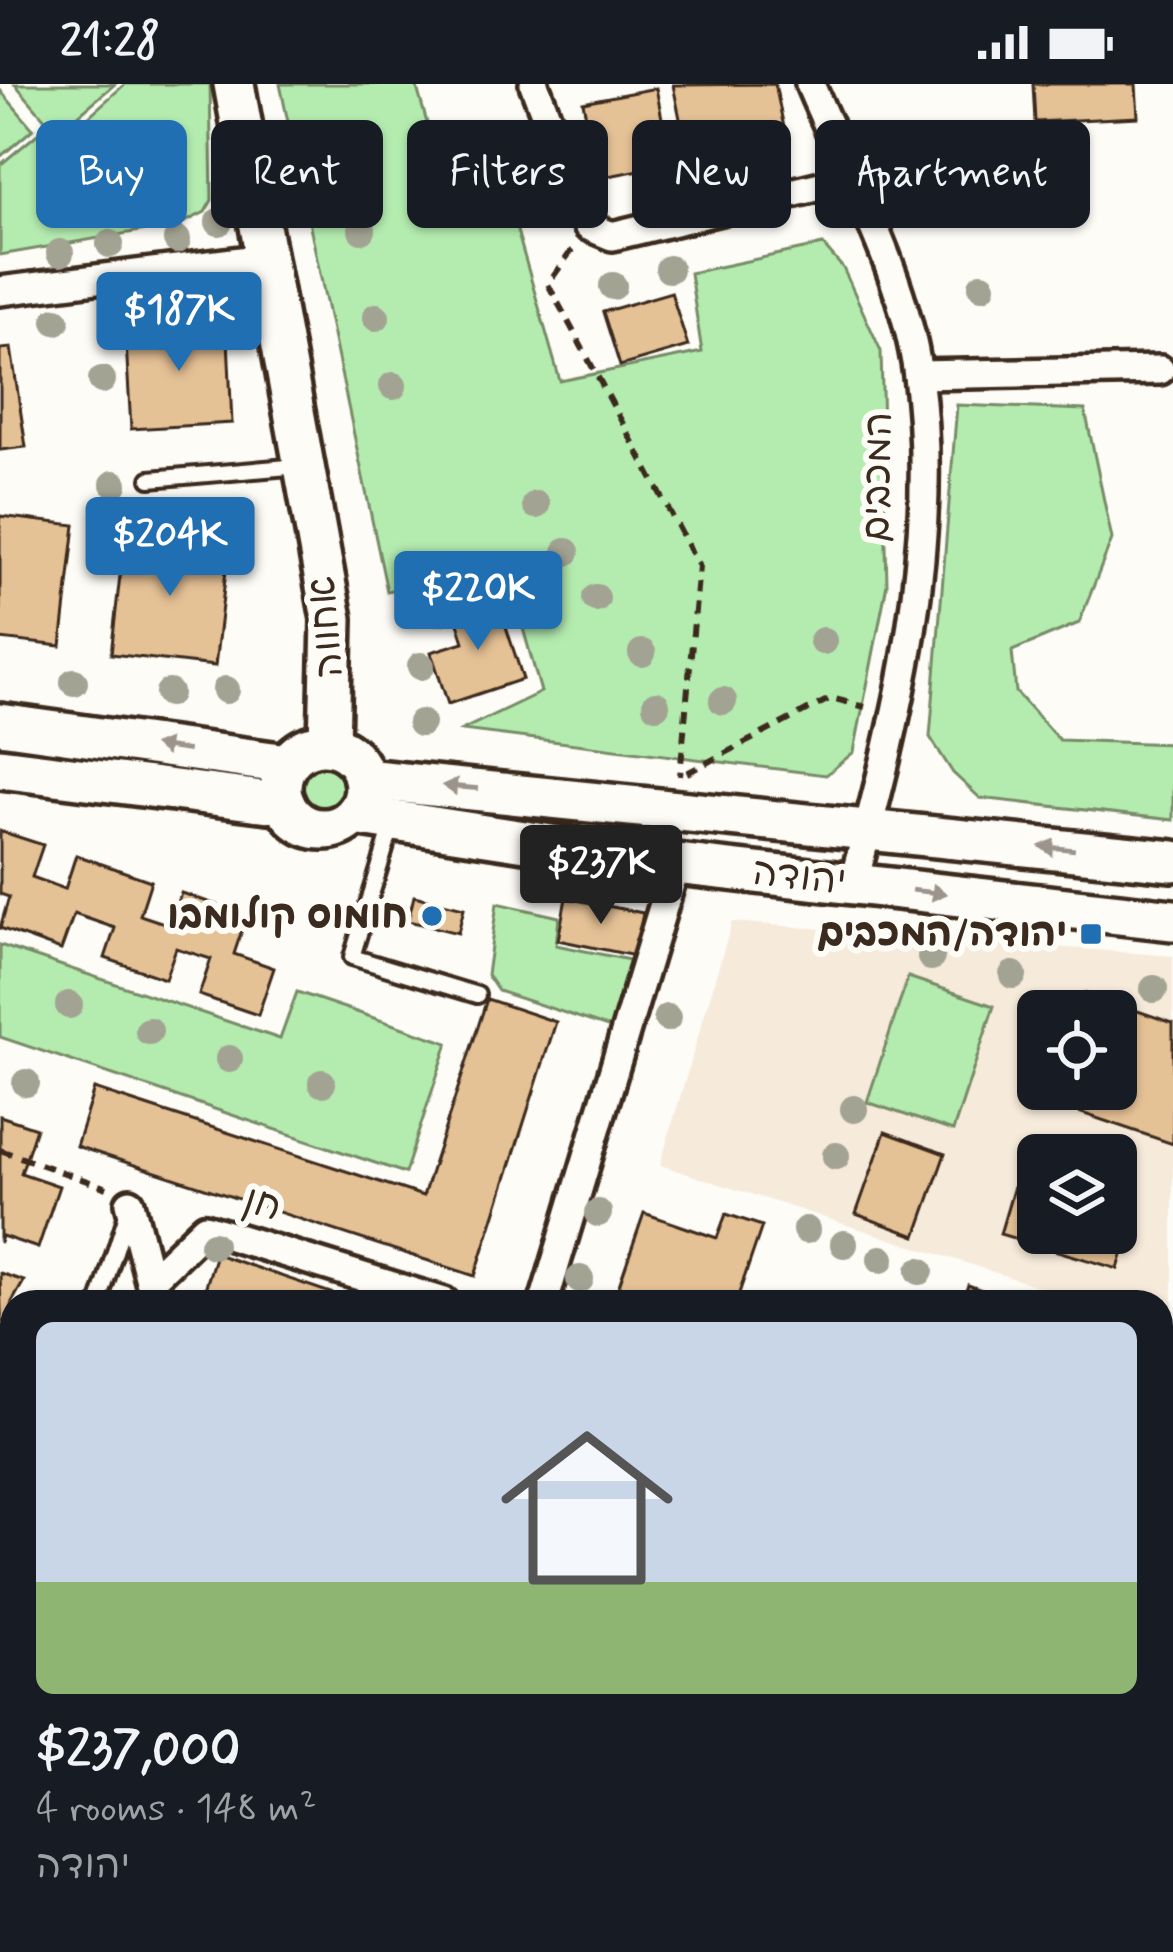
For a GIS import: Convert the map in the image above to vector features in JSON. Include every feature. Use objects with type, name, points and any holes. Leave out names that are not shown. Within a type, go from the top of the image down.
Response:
[{"type":"street","name":"אחווה","points":[[234,84],[332,619],[329,745]]},
{"type":"street","points":[[534,84],[548,120]]},
{"type":"street","name":"המכבים","points":[[810,84],[825,120]]},
{"type":"street","points":[[593,228],[612,236],[637,233],[815,188]]},
{"type":"street","name":"המכבים","points":[[853,884],[914,604],[921,528],[918,375],[901,301],[870,228]]},
{"type":"street","points":[[0,291],[266,257]]},
{"type":"street","points":[[918,375],[1160,370]]},
{"type":"street","points":[[0,724],[287,764]]},
{"type":"street","points":[[329,745],[348,753],[371,805],[344,824],[317,829],[304,824],[285,804],[282,777],[287,764],[305,748],[329,745]]},
{"type":"street","points":[[0,768],[285,804]]},
{"type":"street","name":"יהודה","points":[[371,805],[682,792],[868,828],[1173,861]]},
{"type":"street","name":"יהודה","points":[[371,805],[676,864],[1173,920]]},
{"type":"street","points":[[548,1290],[676,864]]},
{"type":"street","name":"חן","points":[[130,1204],[150,1281],[205,1228],[406,1290]]},
{"type":"lane","points":[[150,479],[304,466]]},
{"type":"lane","points":[[371,805],[352,956],[477,995]]},
{"type":"lane","points":[[103,1290],[130,1204]]},
{"type":"path","points":[[587,228],[548,284],[699,566],[682,792]]},
{"type":"path","points":[[682,792],[831,698],[892,713]]},
{"type":"shaded area","points":[[732,922],[1173,956],[1173,1290],[1050,1290],[660,1165]]},
{"type":"green space","points":[[15,84],[115,84],[72,120],[46,120]]},
{"type":"green space","points":[[125,84],[210,84],[211,202],[205,212],[187,221],[187,120],[85,120]]},
{"type":"green space","points":[[280,84],[416,84],[426,120],[407,120],[407,228],[516,228],[560,381],[702,352],[690,273],[823,245],[843,268],[881,351],[887,584],[854,752],[826,775],[462,730],[541,692],[506,568],[387,591],[310,228],[383,228],[383,120],[288,120]]},
{"type":"green space","points":[[0,90],[33,129],[0,157]]},
{"type":"green space","points":[[36,135],[36,228],[158,228],[0,255],[0,165]]},
{"type":"green space","points":[[957,405],[1085,410],[1112,539],[1079,623],[1012,651],[1016,692],[1059,740],[1173,744],[1173,820],[980,798],[953,773],[930,737]]},
{"type":"green space","points":[[323,756],[345,765],[354,787],[345,809],[323,818],[301,809],[292,787],[301,765]]},
{"type":"green space","points":[[497,903],[559,917],[556,945],[634,961],[617,1030],[498,991],[487,975]]},
{"type":"green space","points":[[0,945],[280,1039],[297,992],[448,1043],[405,1173],[0,1037]]},
{"type":"green space","points":[[908,977],[994,1006],[953,1131],[867,1102]]},
{"type":"building","points":[[775,84],[782,120],[680,120],[673,85]]},
{"type":"building","points":[[1033,84],[1136,84],[1138,117],[1035,120]]},
{"type":"building","points":[[656,88],[662,120],[632,120],[632,171],[608,176],[608,120],[587,120],[583,102]]},
{"type":"building","points":[[671,292],[688,346],[620,366],[603,312]]},
{"type":"building","points":[[227,319],[232,423],[131,429],[125,325]]},
{"type":"building","points":[[11,348],[26,447],[0,450],[0,349]]},
{"type":"building","points":[[0,516],[75,525],[61,646],[0,639]]},
{"type":"building","points":[[125,532],[229,544],[215,666],[111,654]]},
{"type":"building","points":[[495,593],[523,679],[448,704],[431,652],[464,642],[453,607]]},
{"type":"building","points":[[0,831],[43,845],[32,877],[65,889],[76,855],[151,881],[140,915],[170,925],[181,893],[247,915],[234,954],[274,968],[258,1015],[199,995],[211,959],[176,948],[165,979],[105,958],[115,928],[74,914],[61,950],[0,928],[9,897],[0,894]]},
{"type":"building","points":[[414,896],[464,908],[458,933],[408,921]]},
{"type":"building","points":[[566,898],[643,913],[635,956],[558,940]]},
{"type":"building","points":[[487,999],[556,1022],[475,1276],[76,1146],[94,1089],[423,1196]]},
{"type":"building","points":[[1137,1011],[1173,1023],[1173,1144],[1073,1110],[1137,1110]]},
{"type":"building","points":[[0,1116],[36,1128],[21,1173],[59,1186],[38,1248],[2,1236],[0,1243]]},
{"type":"building","points":[[885,1132],[945,1154],[916,1236],[856,1214]]},
{"type":"building","points":[[1015,1183],[1017,1184],[1017,1239],[1000,1234]]},
{"type":"building","points":[[644,1213],[717,1238],[726,1214],[762,1226],[740,1290],[618,1288]]},
{"type":"building","points":[[216,1254],[322,1290],[205,1290]]},
{"type":"building","points":[[1067,1254],[1122,1254],[1118,1269]]},
{"type":"building","points":[[0,1273],[24,1281],[19,1290],[0,1290]]},
{"type":"place","name":"חומוס קולומבו","points":[[432,916]]},
{"type":"place","name":"יהודה/המכבים","points":[[1091,934]]}]
